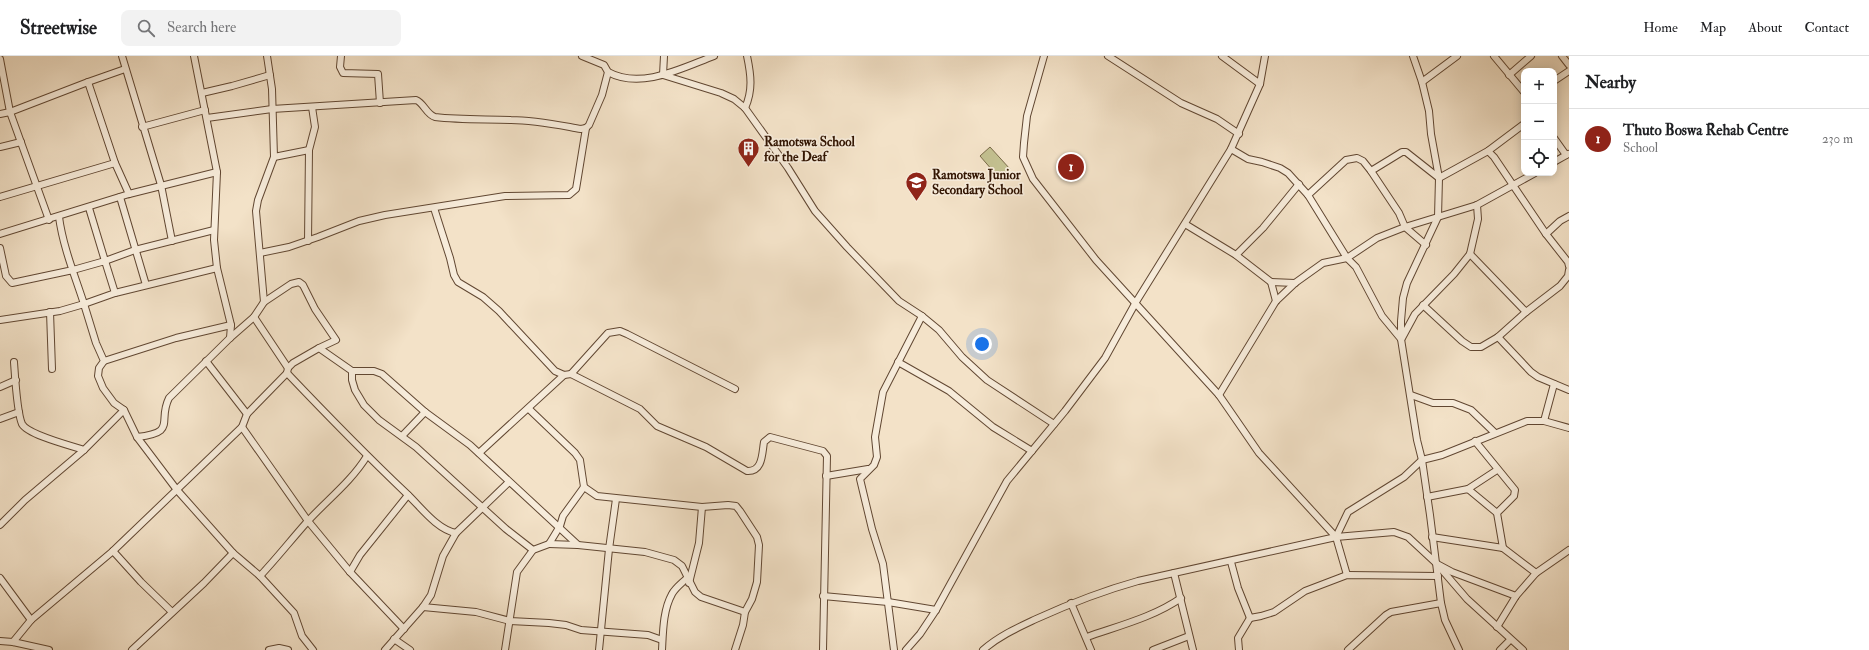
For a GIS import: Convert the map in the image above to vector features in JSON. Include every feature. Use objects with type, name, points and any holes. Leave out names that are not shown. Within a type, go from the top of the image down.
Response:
[{"type":"street","points":[[122,56],[142,127],[161,185],[172,241]]},
{"type":"street","points":[[194,56],[217,172],[218,190],[214,230],[217,268],[231,325],[230,338]]},
{"type":"street","points":[[264,302],[256,211],[258,200],[274,157],[270,75],[267,56]]},
{"type":"street","points":[[341,56],[340,67],[344,73],[378,74],[380,103]]},
{"type":"street","points":[[582,56],[604,65],[608,72],[618,78],[663,75],[714,56]]},
{"type":"street","points":[[663,75],[664,56]]},
{"type":"street","points":[[745,108],[750,98],[752,82],[747,56]]},
{"type":"street","points":[[1044,56],[1028,116],[1023,157],[1027,167],[1043,194],[1070,230],[1219,395],[1259,453],[1336,537],[1348,575]]},
{"type":"street","points":[[1108,56],[1182,103],[1217,119],[1239,134]]},
{"type":"street","points":[[1222,56],[1260,84]]},
{"type":"street","points":[[906,650],[920,634],[936,610],[1007,481],[1054,424],[1105,358],[1136,302],[1239,134],[1260,84],[1265,56]]},
{"type":"street","points":[[1413,56],[1422,82],[1429,111],[1431,134],[1439,178],[1438,217],[1407,283],[1403,298],[1401,339],[1417,440],[1422,460],[1441,603],[1445,620],[1459,650]]},
{"type":"street","points":[[1422,82],[1457,56]]},
{"type":"street","points":[[1494,56],[1521,89]]},
{"type":"street","points":[[1509,75],[1531,56]]},
{"type":"street","points":[[1562,56],[1569,65]]},
{"type":"street","points":[[0,59],[10,112],[49,220]]},
{"type":"street","points":[[0,114],[10,112],[125,69]]},
{"type":"street","points":[[1557,79],[1569,71]]},
{"type":"street","points":[[207,118],[272,109],[416,100],[419,101],[434,118],[512,120],[549,123],[581,129],[590,125],[602,95],[608,72]]},
{"type":"street","points":[[202,93],[270,75]]},
{"type":"street","points":[[663,75],[721,92],[734,99],[745,108],[788,168],[815,210],[847,247],[899,301],[922,316],[939,330],[962,357],[987,380],[1054,424]]},
{"type":"street","points":[[88,82],[115,163],[128,194]]},
{"type":"street","points":[[308,241],[309,150],[315,128],[312,107]]},
{"type":"street","points":[[142,127],[205,110]]},
{"type":"street","points":[[1439,178],[1488,151],[1521,126]]},
{"type":"street","points":[[260,253],[308,241],[359,221],[419,209],[434,208],[506,196],[569,195],[576,189],[586,128]]},
{"type":"street","points":[[1556,140],[1567,155],[1557,160]]},
{"type":"street","points":[[0,147],[21,142]]},
{"type":"street","points":[[1231,149],[1248,159],[1280,168],[1288,173],[1299,184],[1308,195],[1348,258],[1356,267],[1382,316],[1401,339]]},
{"type":"street","points":[[274,157],[309,150]]},
{"type":"street","points":[[1488,151],[1494,157],[1546,234],[1568,262],[1569,266]]},
{"type":"street","points":[[1371,171],[1402,152],[1406,152],[1439,178]]},
{"type":"street","points":[[1308,195],[1346,160],[1357,158],[1363,161],[1371,171],[1398,213],[1405,227],[1426,245]]},
{"type":"street","points":[[0,197],[115,163]]},
{"type":"street","points":[[0,234],[89,208],[128,194],[217,172]]},
{"type":"street","points":[[1219,395],[1276,301],[1295,283],[1323,263],[1348,258],[1377,238],[1405,227],[1477,205],[1529,176]]},
{"type":"street","points":[[1236,255],[1263,228],[1299,184]]},
{"type":"street","points":[[120,197],[146,284]]},
{"type":"street","points":[[1401,339],[1414,314],[1454,274],[1470,254],[1478,219],[1477,205]]},
{"type":"street","points":[[89,208],[115,293]]},
{"type":"street","points":[[434,208],[454,275],[458,282],[483,297],[499,311],[551,367],[564,375]]},
{"type":"street","points":[[1546,234],[1560,221],[1569,216]]},
{"type":"street","points":[[59,217],[61,232],[96,343],[104,361]]},
{"type":"street","points":[[1185,224],[1236,255],[1271,282],[1295,283]]},
{"type":"street","points":[[0,248],[6,276],[12,283],[73,270],[135,250],[214,230]]},
{"type":"street","points":[[1470,254],[1526,312]]},
{"type":"street","points":[[0,320],[50,312],[84,304],[146,284],[217,268]]},
{"type":"street","points":[[1423,305],[1462,341],[1472,346],[1481,347],[1498,337],[1526,312],[1560,286],[1568,276],[1569,270]]},
{"type":"street","points":[[13,642],[31,620],[114,551],[242,427],[247,414],[293,363],[336,340],[315,309],[303,285],[299,282],[291,284],[264,302],[254,317],[230,338],[169,398],[166,402],[165,423],[160,431],[155,435],[137,437]]},
{"type":"street","points":[[1271,282],[1276,301]]},
{"type":"street","points":[[50,312],[52,369]]},
{"type":"street","points":[[894,650],[883,564],[860,482],[862,475],[874,465],[877,457],[875,437],[883,392],[922,316]]},
{"type":"street","points":[[254,317],[288,370],[367,456],[430,517],[449,532],[456,533]]},
{"type":"street","points":[[231,325],[176,338],[104,361],[99,368],[98,376],[103,388],[114,403],[124,410],[137,437],[177,490],[233,553],[260,576],[294,613],[302,636],[313,650]]},
{"type":"street","points":[[571,374],[608,332],[620,331],[735,389]]},
{"type":"street","points":[[1498,337],[1531,372],[1569,390]]},
{"type":"street","points":[[319,348],[352,371],[374,371],[382,374],[425,412],[479,453],[509,482],[560,526],[578,545]]},
{"type":"street","points":[[206,361],[247,414]]},
{"type":"street","points":[[14,362],[19,412],[23,424],[28,429],[84,450]]},
{"type":"street","points":[[898,362],[949,391],[993,427],[1032,451]]},
{"type":"street","points":[[352,371],[352,380],[355,390],[364,405],[379,420],[402,436],[482,508],[533,550]]},
{"type":"street","points":[[479,453],[529,409],[564,375],[571,374],[640,409],[657,426],[706,447],[748,471],[755,470],[760,466],[764,442],[767,439],[774,438],[824,451],[827,456],[823,650]]},
{"type":"street","points":[[0,387],[16,380]]},
{"type":"street","points":[[1544,421],[1554,384]]},
{"type":"street","points":[[1411,396],[1433,403],[1453,404],[1467,408],[1495,433]]},
{"type":"street","points":[[529,409],[553,433],[569,445],[580,460],[584,487],[563,516],[560,526],[549,544]]},
{"type":"street","points":[[0,525],[25,500],[84,450],[124,410]]},
{"type":"street","points":[[0,419],[19,412]]},
{"type":"street","points":[[402,436],[425,412]]},
{"type":"street","points":[[1336,537],[1348,512],[1404,477],[1422,460],[1442,455],[1527,421],[1544,421],[1569,428]]},
{"type":"street","points":[[242,427],[308,521],[350,572],[404,629]]},
{"type":"street","points":[[1475,441],[1497,470],[1515,490],[1515,493],[1497,513]]},
{"type":"street","points":[[260,576],[308,521],[340,490],[361,466],[367,456]]},
{"type":"street","points":[[826,476],[868,469]]},
{"type":"street","points":[[1427,497],[1468,489],[1497,470]]},
{"type":"street","points":[[385,650],[423,607],[431,595],[436,583],[438,570],[443,556],[456,533],[509,482]]},
{"type":"street","points":[[584,487],[597,496],[616,499],[702,507],[728,505],[736,506],[757,537],[759,545],[757,582],[752,599],[744,612],[743,625],[735,650]]},
{"type":"street","points":[[1468,489],[1497,513],[1503,548]]},
{"type":"street","points":[[350,572],[360,555],[408,495]]},
{"type":"street","points":[[599,650],[609,549],[616,499]]},
{"type":"street","points":[[662,650],[662,640],[668,601],[672,593],[688,580],[699,543],[702,507]]},
{"type":"street","points":[[983,650],[998,638],[1071,603],[1106,590],[1174,573],[1231,562],[1336,537],[1398,532],[1408,537],[1436,563],[1453,585],[1510,640],[1523,650]]},
{"type":"street","points":[[1432,537],[1503,548],[1536,573]]},
{"type":"street","points":[[505,650],[516,572],[533,550],[549,544],[578,545],[646,552],[674,560],[682,566],[695,592],[701,597],[744,612]]},
{"type":"street","points":[[1497,627],[1516,596],[1536,573],[1569,550]]},
{"type":"street","points":[[114,551],[141,582],[172,612]]},
{"type":"street","points":[[132,650],[204,584],[233,553]]},
{"type":"street","points":[[1231,562],[1238,588],[1250,618]]},
{"type":"street","points":[[1436,563],[1452,572],[1516,596]]},
{"type":"street","points":[[1174,573],[1193,650]]},
{"type":"street","points":[[1239,650],[1238,638],[1250,618],[1274,612],[1305,591],[1348,575],[1438,576]]},
{"type":"street","points":[[0,578],[31,620]]},
{"type":"street","points":[[823,596],[888,602],[936,610]]},
{"type":"street","points":[[1087,637],[1158,610],[1181,598]]},
{"type":"street","points":[[1071,603],[1092,650]]},
{"type":"street","points":[[1348,650],[1391,612],[1441,603]]},
{"type":"street","points":[[423,607],[476,612],[510,621],[566,625],[581,630],[648,635],[662,640]]},
{"type":"street","points":[[1153,650],[1189,636]]},
{"type":"street","points":[[394,639],[410,650]]},
{"type":"street","points":[[1500,650],[1510,640]]},
{"type":"street","points":[[0,641],[13,642],[49,650]]},
{"type":"street","points":[[269,650],[279,648],[288,650]]},
{"type":"shaded area","points":[[990,147],[1010,169],[999,178],[980,156]]},
{"type":"place","name":"Thuto Boswa Rehab Centre","points":[[1071,167]]},
{"type":"place","name":"Ramotswa School for the Deaf","points":[[748,168]]},
{"type":"place","name":"Ramotswa Junior Secondary School","points":[[916,202]]}]
